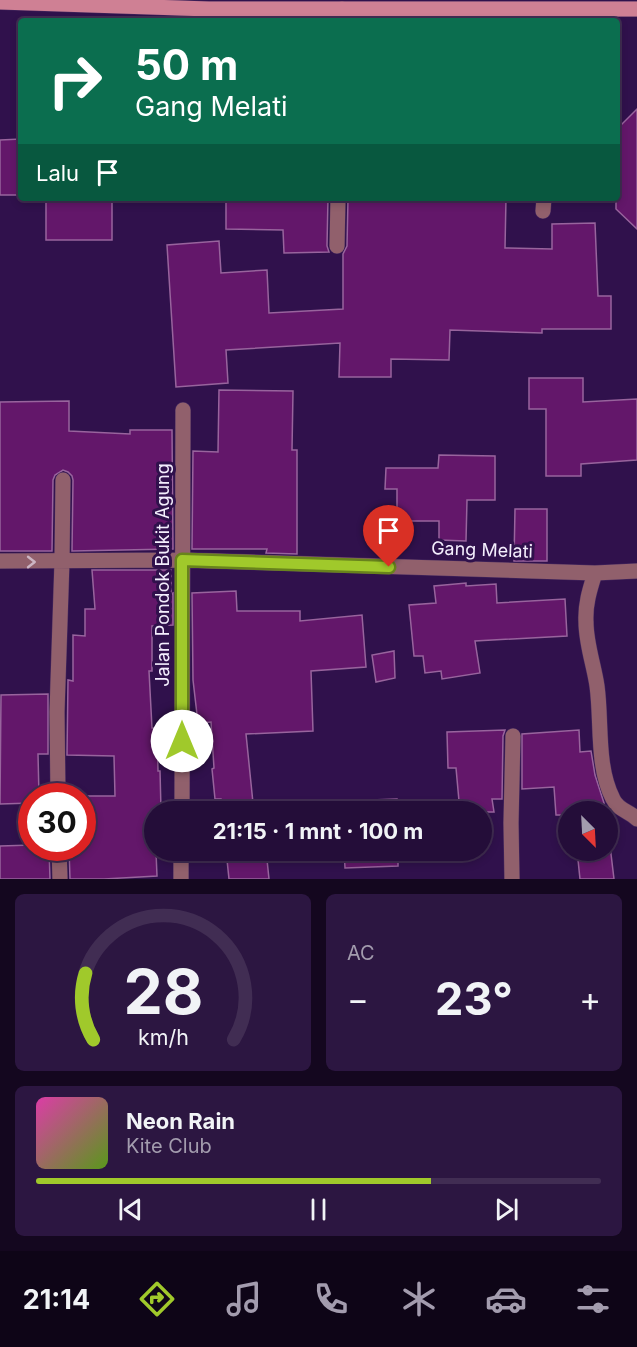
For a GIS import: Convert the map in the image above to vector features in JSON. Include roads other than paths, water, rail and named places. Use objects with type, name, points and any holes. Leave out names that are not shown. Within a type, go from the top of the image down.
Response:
[{"type":"main road","points":[[0,2],[127,3],[342,15],[545,15],[637,9]]},
{"type":"street","points":[[337,246],[338,201]]},
{"type":"street","name":"Jalan Pondok Bukit Agung","points":[[182,801],[183,410]]},
{"type":"street","points":[[58,783],[57,712],[63,480]]},
{"type":"street","name":"Gang Melati","points":[[0,561],[182,560],[595,573],[637,571]]},
{"type":"street","points":[[595,573],[586,602],[586,624],[597,686],[603,773],[618,807],[637,819]]},
{"type":"street","points":[[512,879],[513,736]]},
{"type":"street","points":[[59,861],[60,879]]},
{"type":"street","points":[[181,879],[182,861]]}]
